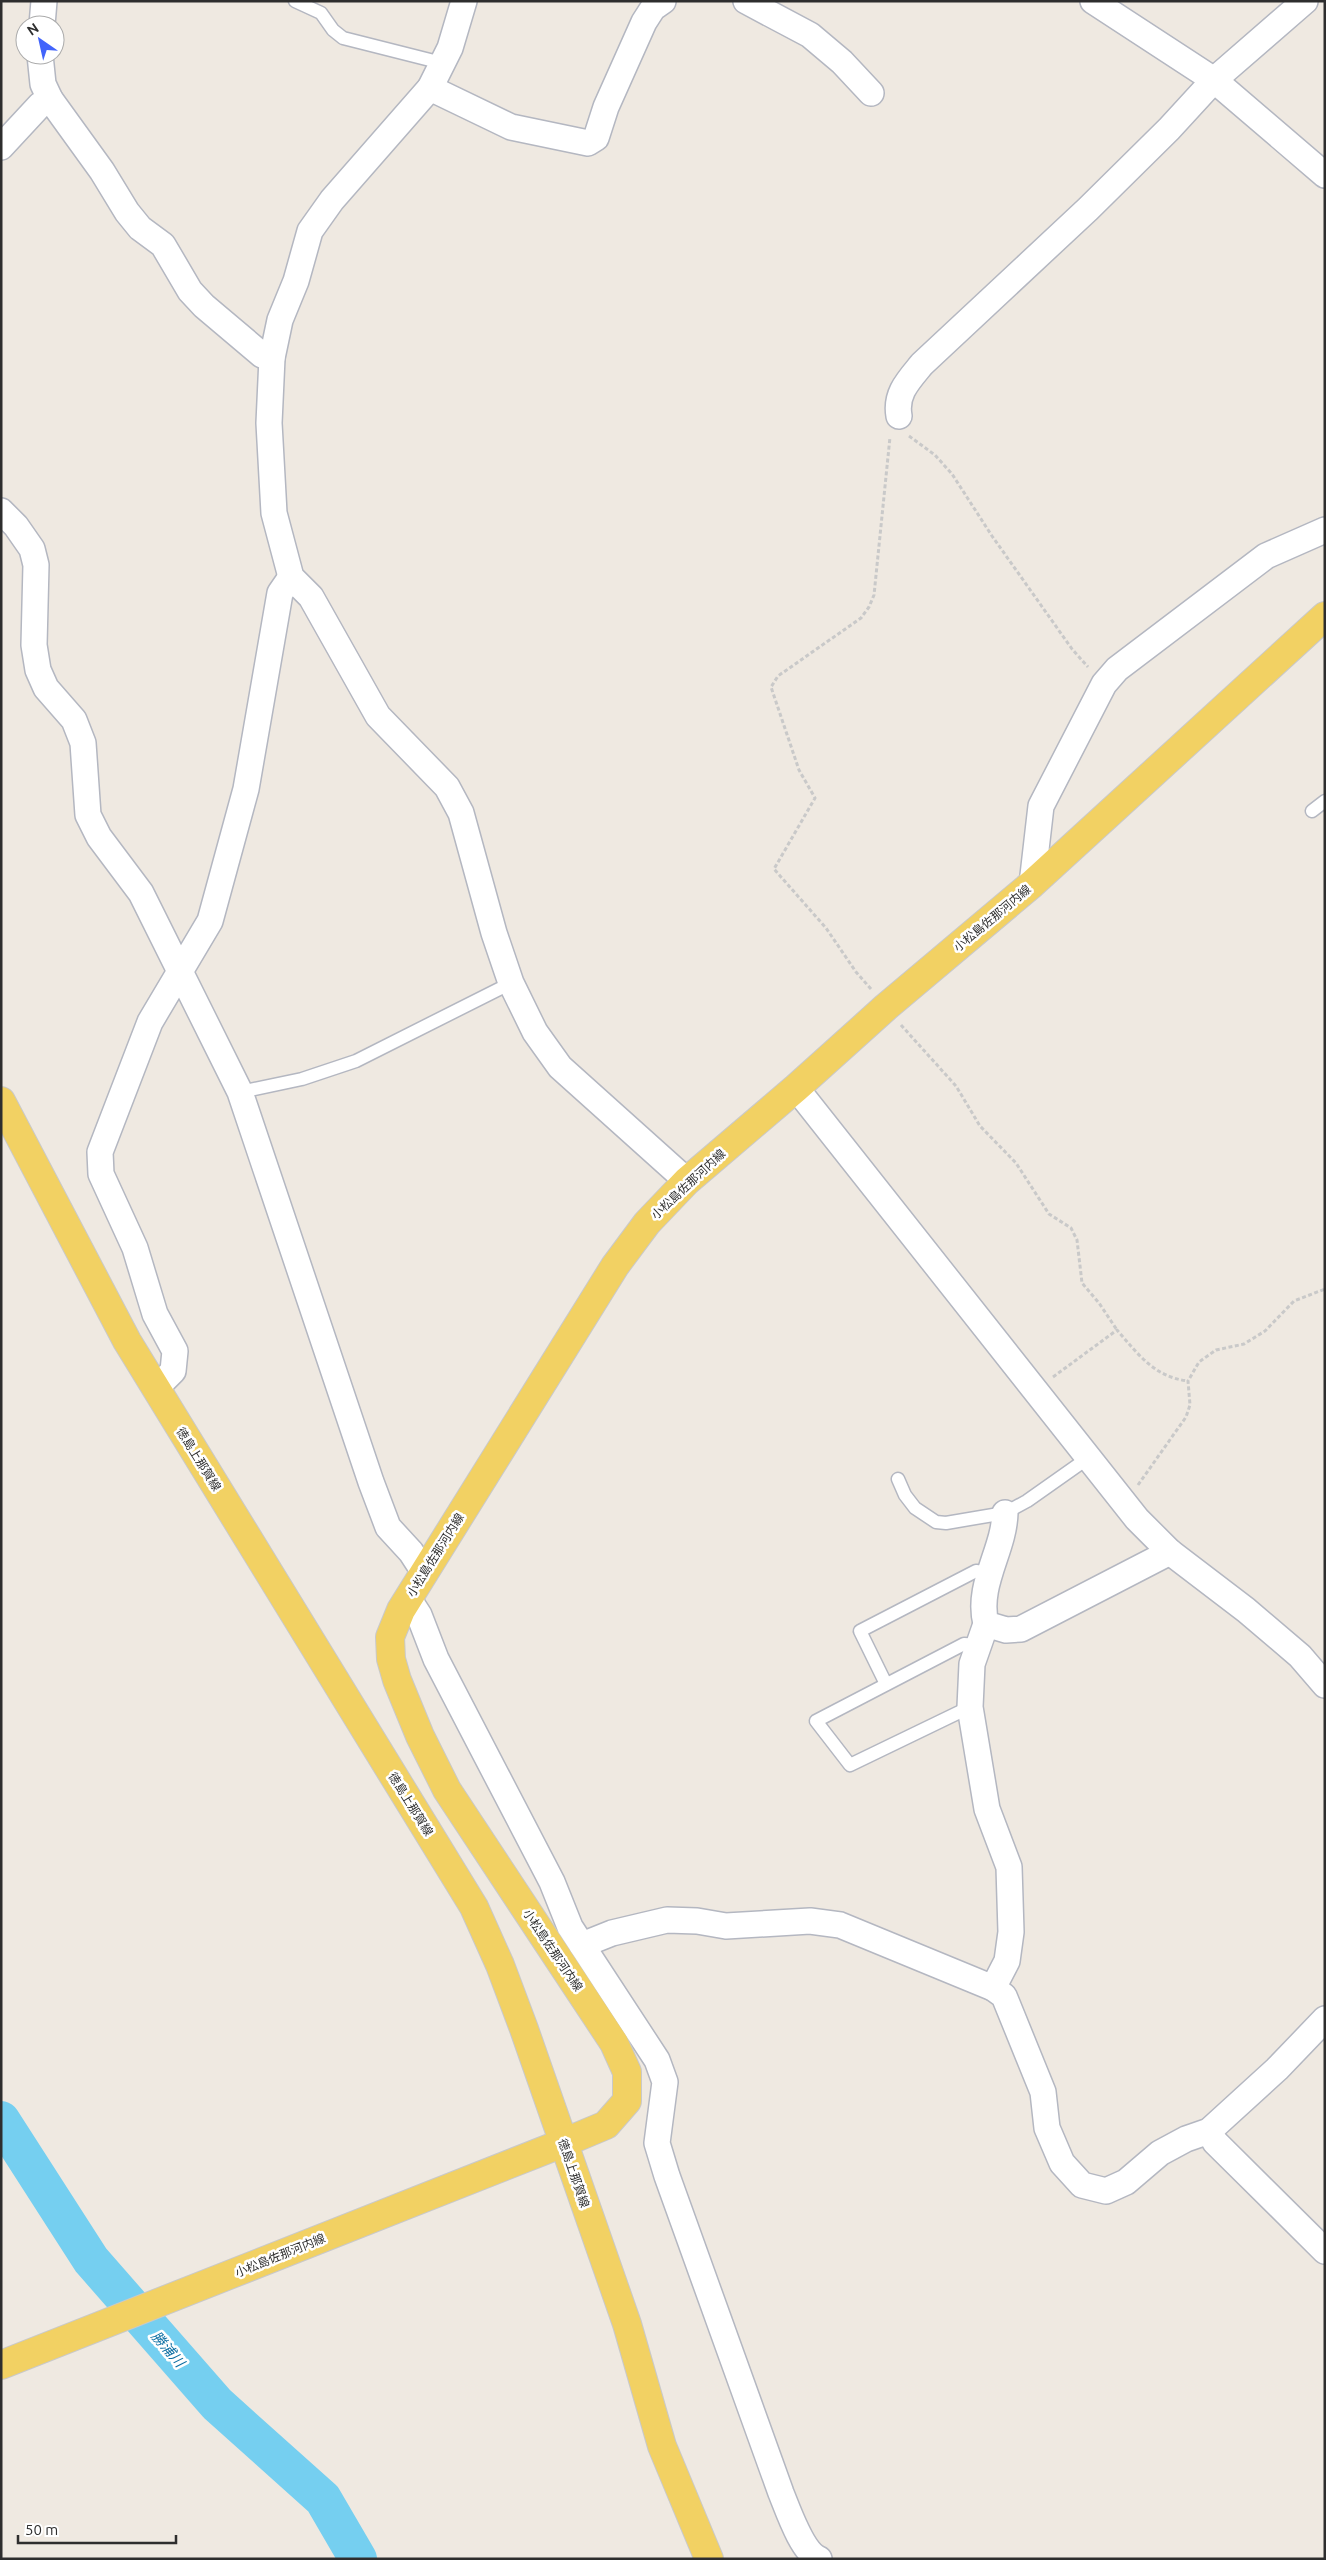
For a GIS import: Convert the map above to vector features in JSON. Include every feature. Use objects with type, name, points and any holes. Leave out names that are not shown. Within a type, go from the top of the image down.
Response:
[{"type":"main road","name":"小松島佐那河内線","points":[[1,2364],[563,2143],[606,2124],[626,2101],[627,2072],[614,2042],[447,1790],[420,1736],[391,1659],[390,1637],[401,1610],[615,1266],[647,1223],[687,1182],[886,1007],[1032,884],[1325,616]]},
{"type":"main road","name":"徳島上那賀線","points":[[1,1100],[127,1341],[474,1907],[500,1965],[628,2324],[662,2446],[709,2559]]},
{"type":"street","points":[[43,15],[44,1]]},
{"type":"street","points":[[464,1],[450,48],[430,88],[332,200],[310,231],[296,281],[280,320],[272,358],[269,423],[274,513],[291,577],[311,597],[378,716],[447,787],[462,813],[494,933],[511,983],[536,1032],[560,1067],[687,1182]]},
{"type":"street","points":[[430,88],[510,127],[588,143],[596,138],[606,107],[644,22],[653,8],[663,1]]},
{"type":"street","points":[[746,1],[810,36],[842,62],[872,93]]},
{"type":"street","points":[[1093,1],[1214,80],[1325,175]]},
{"type":"street","points":[[898,416],[897,404],[903,387],[922,364],[1088,209],[1169,129],[1214,80],[1305,1]]},
{"type":"street","points":[[41,65],[43,84],[50,99],[102,171],[127,212],[140,228],[163,245],[190,291],[204,306],[262,354],[272,358]]},
{"type":"street","points":[[1,147],[40,105],[50,99]]},
{"type":"street","points":[[1,511],[16,526],[32,549],[36,565],[34,645],[38,670],[46,688],[74,720],[83,743],[88,815],[99,838],[141,893],[240,1092],[388,1528],[411,1552],[424,1572]]},
{"type":"street","points":[[1032,884],[1040,806],[1104,684],[1117,670],[1266,556],[1325,530]]},
{"type":"street","points":[[156,1388],[173,1371],[175,1351],[155,1314],[135,1248],[101,1174],[100,1152],[150,1022],[210,921],[226,869],[246,789],[280,593],[291,577]]},
{"type":"street","points":[[796,1088],[1137,1519],[1170,1552],[1246,1610],[1300,1656],[1325,1685]]},
{"type":"street","points":[[993,1988],[1007,1961],[1011,1932],[1009,1867],[987,1808],[970,1707],[972,1664],[982,1634],[983,1611],[989,1573],[1004,1531],[1005,1513]]},
{"type":"street","points":[[982,1634],[1021,1629],[1170,1552]]},
{"type":"street","points":[[408,1598],[419,1615],[444,1675],[552,1882],[570,1927],[657,2060],[665,2082],[658,2143],[667,2176],[781,2493],[801,2538],[813,2557],[819,2559]]},
{"type":"street","points":[[582,1945],[612,1932],[667,1920],[697,1921],[726,1926],[810,1921],[840,1925],[993,1988],[1004,1996],[1043,2092],[1047,2128],[1062,2163],[1082,2185],[1106,2190],[1126,2182],[1160,2153],[1186,2139],[1209,2131],[1277,2070],[1325,2018]]},
{"type":"street","points":[[1209,2131],[1214,2142],[1325,2251]]},
{"type":"lane","points":[[295,1],[321,13],[333,30],[343,38],[442,63]]},
{"type":"lane","points":[[1312,811],[1325,801]]},
{"type":"lane","points":[[240,1092],[302,1079],[356,1061],[511,983]]},
{"type":"lane","points":[[898,1479],[905,1495],[915,1508],[936,1522],[946,1523],[1005,1513],[1027,1501],[1088,1458]]},
{"type":"lane","points":[[886,1684],[860,1631],[976,1571],[989,1573]]},
{"type":"lane","points":[[970,1707],[850,1765],[816,1721],[982,1634]]},
{"type":"path","points":[[1104,684],[1072,649],[992,536],[952,474],[935,456],[909,437],[898,416],[891,426],[874,595],[869,607],[860,618],[778,676],[772,687],[799,770],[815,798],[774,869],[826,928],[856,972],[950,1079],[980,1126],[1016,1163],[1049,1214],[1071,1228],[1077,1240],[1082,1283],[1099,1303],[1117,1330],[1153,1369],[1177,1380],[1188,1381]]},
{"type":"path","points":[[1137,1519],[1140,1480],[1186,1417],[1190,1405],[1188,1381],[1192,1371],[1200,1362],[1216,1350],[1229,1349],[1244,1344],[1266,1331],[1294,1301],[1325,1289]]},
{"type":"path","points":[[1035,1391],[1117,1330]]},
{"type":"waterway","name":"勝浦川","points":[[1,2120],[91,2260],[217,2404],[323,2499],[358,2559]]}]
